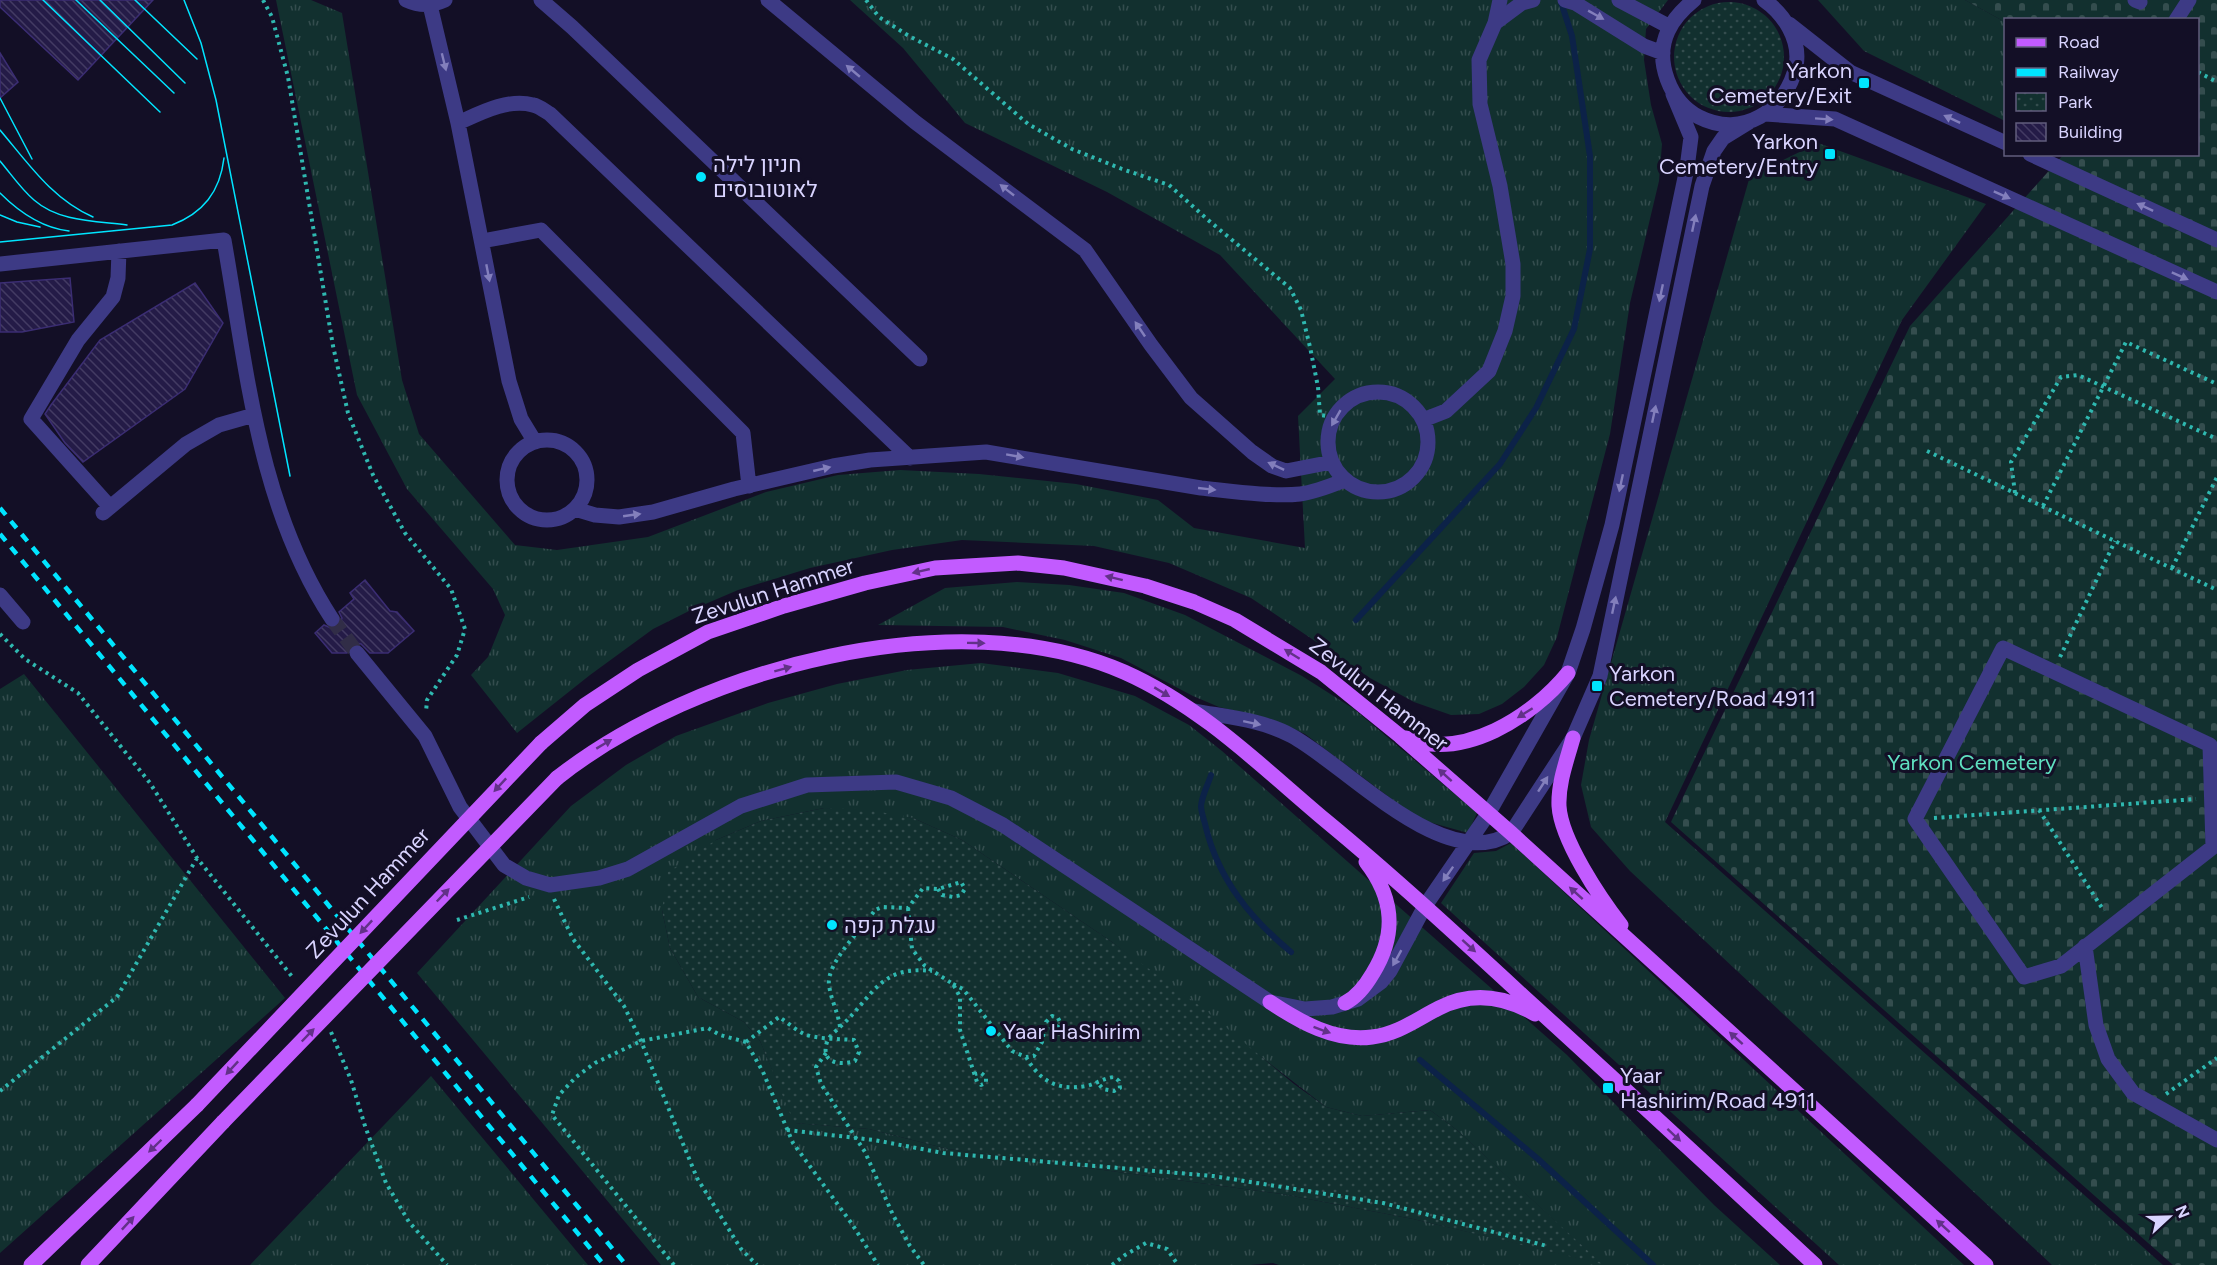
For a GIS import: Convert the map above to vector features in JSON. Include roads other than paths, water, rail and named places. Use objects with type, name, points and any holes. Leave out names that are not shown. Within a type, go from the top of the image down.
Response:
[{"type":"main road","name":"Zevulun Hammer","points":[[31,1265],[197,1105],[541,743],[594,699],[638,670],[708,632],[784,606],[865,583],[923,570],[1018,563],[1064,568],[1145,586],[1194,602],[1235,620],[1321,672],[1401,736],[1650,959]]},
{"type":"main road","points":[[88,1265],[223,1122],[557,778],[585,756],[637,724],[689,700],[755,676],[816,660],[949,642],[992,643],[1064,652],[1122,671],[1195,711],[1425,906],[1815,1265]]},
{"type":"main road","points":[[1401,736],[1420,744],[1437,745],[1467,741],[1489,734],[1536,706],[1568,673]]},
{"type":"main road","points":[[1573,738],[1561,782],[1559,805],[1562,824],[1570,846],[1610,909],[1650,959],[1986,1265]]},
{"type":"main road","points":[[1345,1003],[1354,998],[1381,962],[1390,928],[1389,912],[1379,882],[1350,841]]},
{"type":"main road","points":[[1270,1002],[1309,1025],[1339,1036],[1355,1038],[1371,1038],[1388,1034],[1454,1001],[1480,996],[1514,1003],[1561,1030]]},
{"type":"street","points":[[406,0],[415,4],[437,2],[458,123],[509,381],[521,418],[535,442]]},
{"type":"street","points":[[541,0],[920,358]]},
{"type":"street","points":[[768,0],[915,122],[1085,250],[1191,398],[1252,452],[1272,466],[1286,471],[1332,462]]},
{"type":"street","points":[[1423,420],[1446,411],[1489,371],[1505,331],[1513,296],[1513,264],[1502,197],[1480,104],[1479,60],[1495,23],[1500,0]]},
{"type":"street","points":[[1564,0],[1575,3],[1644,45],[1662,53]]},
{"type":"street","points":[[357,653],[425,736],[460,807],[504,865],[550,888],[599,878],[628,869],[741,806],[807,785],[896,782],[951,798],[1003,825],[1270,1002],[1305,1009],[1345,1003],[1370,991],[1390,971],[1425,906],[1488,814],[1568,673],[1583,629],[1612,525],[1687,168],[1691,137],[1665,74],[1662,53],[1667,32],[1678,14],[1694,0]]},
{"type":"street","points":[[2177,18],[2189,0]]},
{"type":"street","points":[[1495,23],[1527,2]]},
{"type":"street","points":[[1195,711],[1265,725],[1290,735],[1408,819],[1446,837],[1471,842],[1494,842],[1511,833],[1573,738],[1600,676],[1702,186],[1714,151],[1723,138],[1765,114],[1781,101],[1792,83],[1796,62],[1795,41],[1786,22],[1770,2]]},
{"type":"street","points":[[1624,3],[1671,27]]},
{"type":"street","points":[[1786,22],[1850,72],[2004,142]]},
{"type":"street","points":[[1673,94],[1684,107],[1699,117],[1715,123],[1732,125],[1749,122]]},
{"type":"street","points":[[458,123],[490,110],[516,103],[533,105],[550,114],[910,458]]},
{"type":"street","points":[[1765,114],[1835,119],[2217,292]]},
{"type":"street","points":[[2034,156],[2217,240]]},
{"type":"street","points":[[482,241],[541,230],[743,433],[749,486]]},
{"type":"street","points":[[0,264],[224,240],[254,415],[268,476],[283,524],[306,574],[332,619]]},
{"type":"street","points":[[119,251],[118,278],[113,297],[78,340],[32,418],[106,510],[186,444],[219,425],[254,415]]},
{"type":"street","points":[[1372,392],[1387,393],[1402,398],[1414,407],[1423,420],[1428,434],[1426,457],[1414,477],[1402,487],[1388,492],[1373,492],[1358,488],[1345,480],[1332,462],[1328,447],[1329,431],[1344,405],[1357,396],[1372,392]]},
{"type":"street","points":[[548,440],[572,449],[581,460],[586,472],[583,498],[575,509],[554,520],[530,517],[520,510],[512,501],[507,483],[509,465],[515,455],[524,447],[535,442],[548,440]]},
{"type":"street","points":[[575,509],[596,515],[619,517],[642,514],[749,486],[870,460],[986,452],[1202,488],[1289,494],[1324,489],[1345,480]]},
{"type":"street","points":[[0,594],[23,622]]},
{"type":"street","points":[[2002,648],[2214,745],[2215,850],[2113,924],[2061,966],[2024,976],[1915,819],[2002,648]]},
{"type":"street","points":[[2085,946],[2096,1025],[2108,1059],[2133,1093],[2217,1140]]},
{"type":"waterway","points":[[1356,620],[1500,464],[1536,408],[1574,329],[1590,249],[1590,156],[1572,36],[1561,2]]},
{"type":"waterway","points":[[1211,775],[1201,809],[1219,865],[1250,912],[1291,952]]},
{"type":"waterway","points":[[1420,1060],[1538,1159],[1653,1265]]},
{"type":"tunnel","points":[[332,619],[357,653]]},
{"type":"tram line","points":[[43,0],[160,112]]},
{"type":"tram line","points":[[76,0],[174,93]]},
{"type":"tram line","points":[[100,0],[185,83]]},
{"type":"tram line","points":[[135,0],[197,59]]},
{"type":"tram line","points":[[184,0],[201,43],[216,100],[290,476]]},
{"type":"tram line","points":[[0,98],[32,159]]},
{"type":"tram line","points":[[0,130],[53,190],[93,217]]},
{"type":"tram line","points":[[0,242],[172,225],[193,214],[208,200],[219,181],[224,158]]},
{"type":"tram line","points":[[0,161],[34,200],[55,213],[66,217],[127,225]]},
{"type":"tram line","points":[[0,193],[15,207],[40,223],[69,231]]},
{"type":"tram line","points":[[0,215],[17,222],[40,227]]},
{"type":"railway","points":[[0,508],[626,1265]]},
{"type":"railway","points":[[0,534],[604,1265]]},
{"type":"place","name":"Yarkon Cemetery/Exit","points":[[1864,83]]},
{"type":"place","name":"Yarkon Cemetery/Entry","points":[[1830,154]]},
{"type":"place","name":"חניון לילה לאוטובוסים","points":[[701,177]]},
{"type":"place","name":"Yarkon Cemetery/Road 4911","points":[[1597,686]]},
{"type":"place","name":"עגלת קפה","points":[[832,925]]},
{"type":"place","name":"Yaar HaShirim","points":[[991,1031]]},
{"type":"place","name":"Yaar Hashirim/Road 4911","points":[[1608,1088]]},
{"type":"park label","name":"Yarkon Cemetery","points":[[1972,762]]}]
